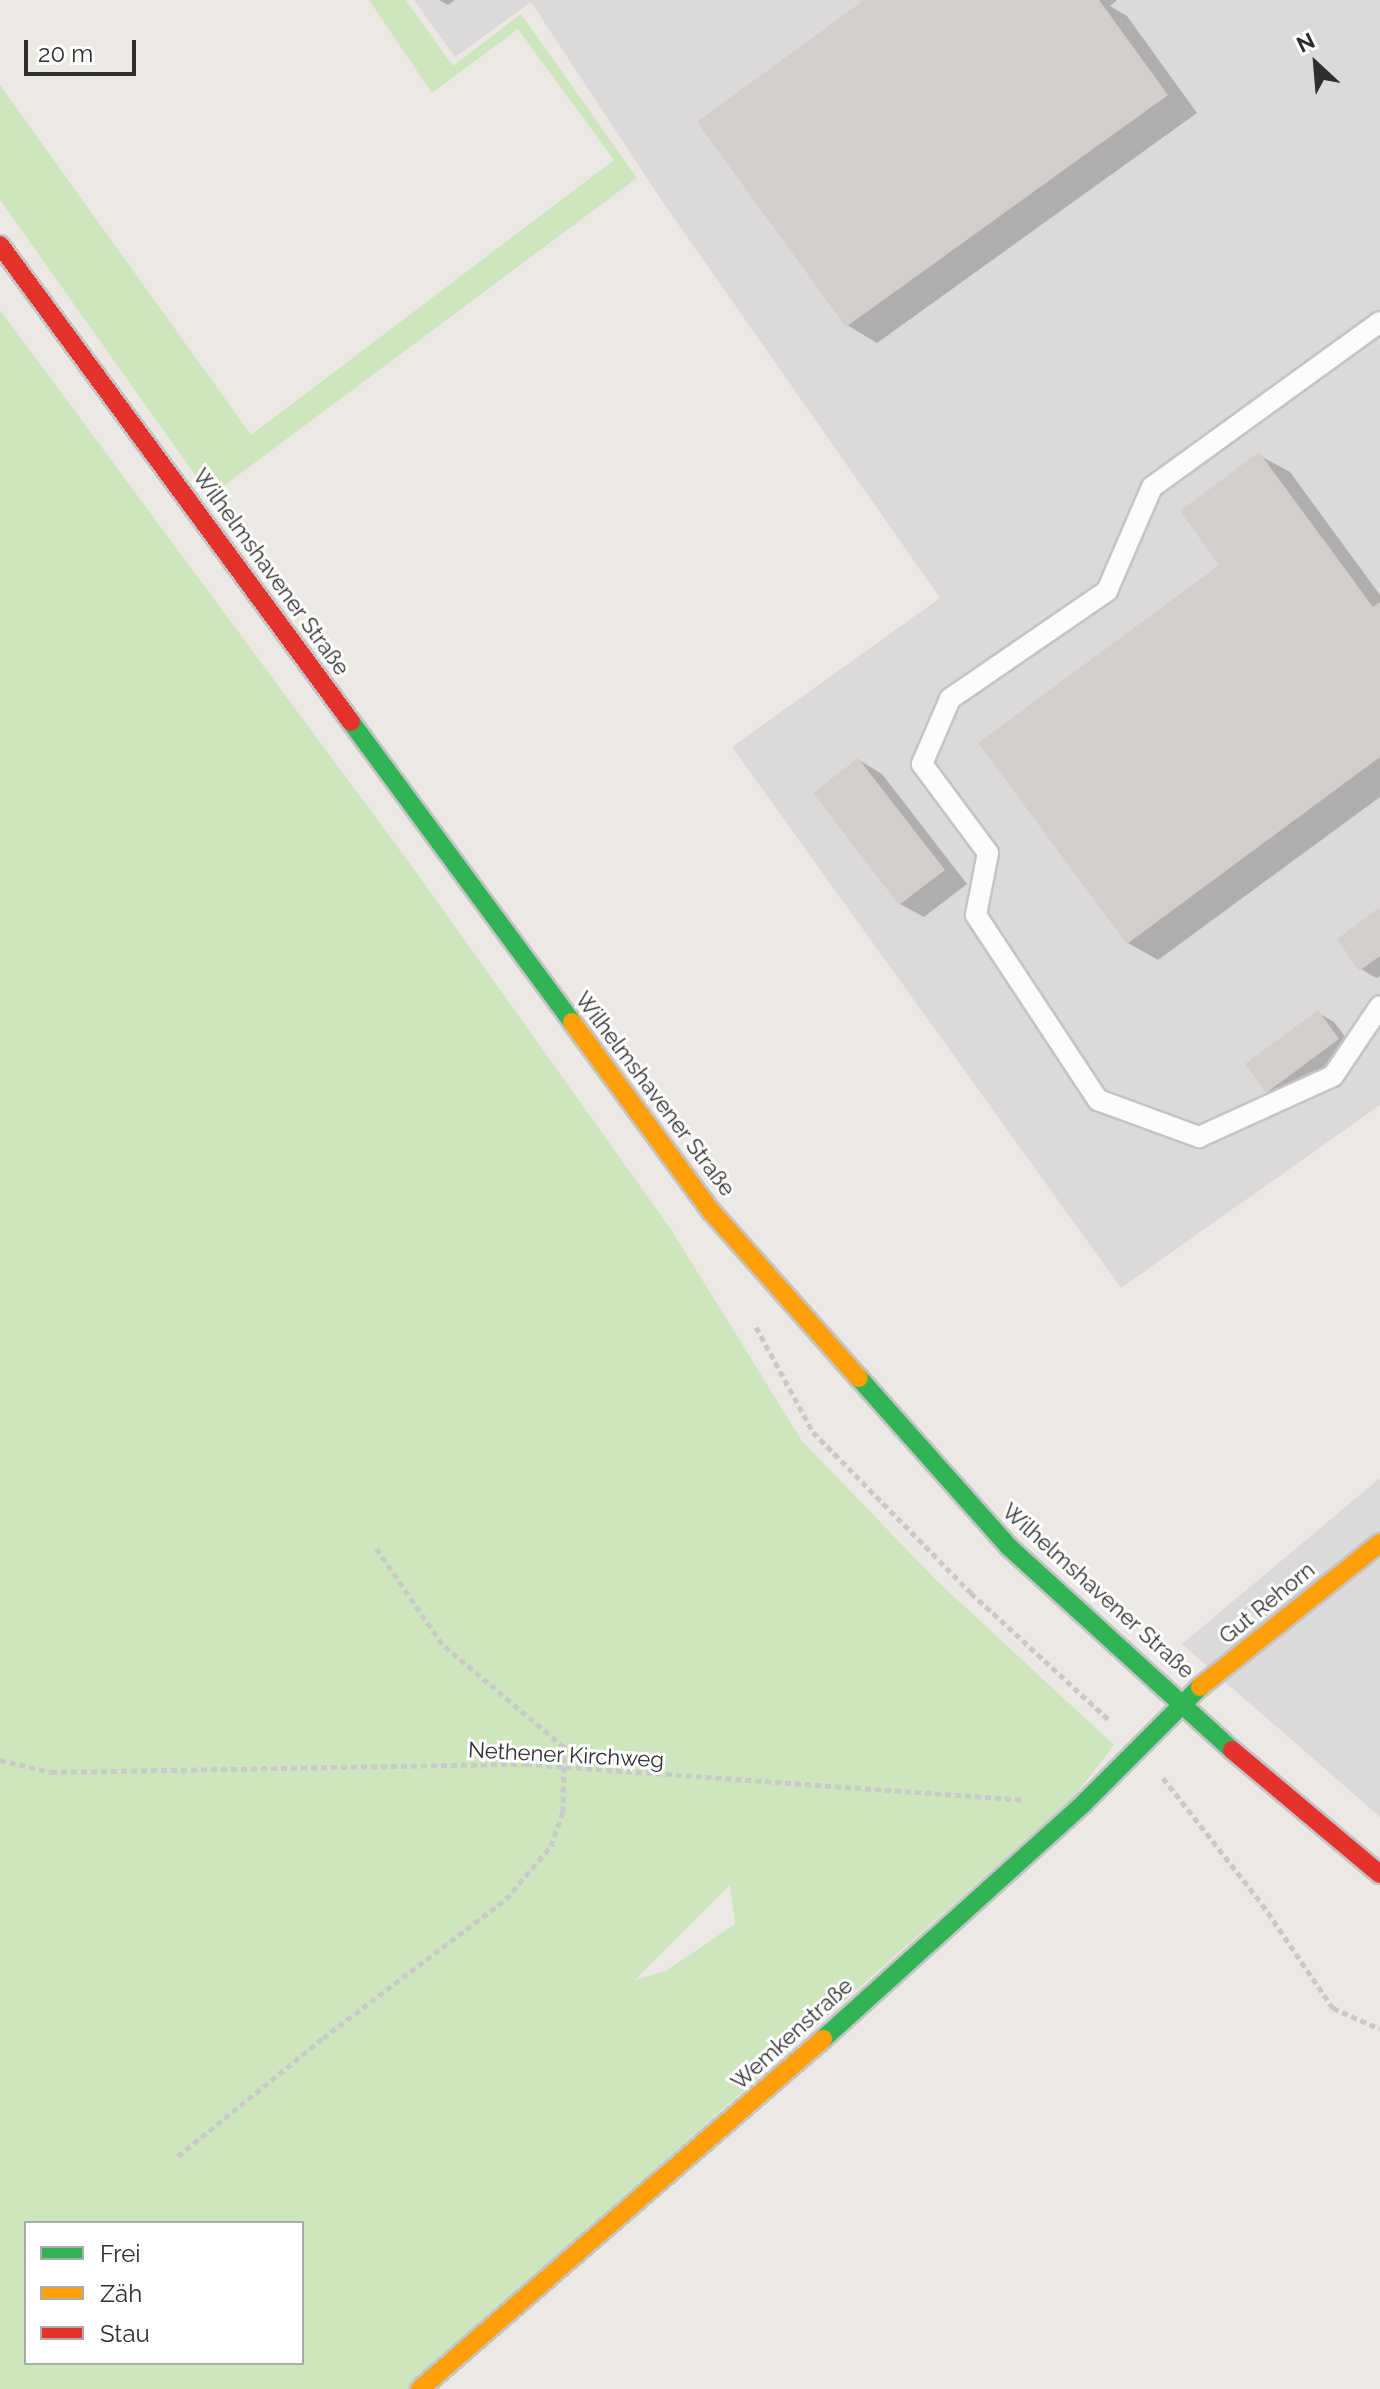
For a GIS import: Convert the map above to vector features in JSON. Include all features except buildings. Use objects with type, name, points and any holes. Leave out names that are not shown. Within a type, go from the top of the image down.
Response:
[{"type":"street","name":"Wilhelmshavener Straße","points":[[0,245],[711,1211],[1009,1547],[1183,1701],[1281,1795],[1380,1874]]},
{"type":"street","name":"Gut Rehorn","points":[[1183,1701],[1380,1543]]},
{"type":"street","name":"Wemkenstraße","points":[[420,2389],[727,2126],[1083,1804],[1140,1749],[1183,1701]]},
{"type":"lane","points":[[1380,322],[1152,487],[1107,591],[950,699],[922,764],[988,853],[976,915],[1098,1100],[1199,1137],[1333,1076],[1380,1006]]},
{"type":"path","points":[[178,2156],[506,1899],[551,1846],[563,1812],[564,1747],[442,1644],[375,1546]]},
{"type":"path","points":[[1140,1749],[1262,1904],[1333,2008],[1380,2029]]},
{"type":"path","name":"Nethener Kirchweg","points":[[0,1760],[51,1772],[526,1764],[1083,1804]]},
{"type":"shaded area","points":[[414,0],[1380,0],[1380,1105],[1121,1288],[732,747],[940,598],[660,198],[531,2],[455,57]]},
{"type":"shaded area","points":[[1380,1478],[1380,1817],[1182,1644]]},
{"type":"green space","points":[[369,0],[406,0],[453,66],[521,14],[637,178],[210,496],[0,200],[0,85],[251,435],[614,160],[518,29],[432,93]]},
{"type":"green space","points":[[0,310],[411,865],[672,1231],[802,1441],[937,1581],[1114,1745],[1075,1796],[408,2389],[0,2389]],"holes":[[[730,1885],[735,1924],[666,1971],[635,1980]]]},
{"type":"traffic: fast","points":[[351,722],[572,1022]]},
{"type":"traffic: fast","points":[[859,1378],[1009,1547],[1232,1750]]},
{"type":"traffic: fast","points":[[823,2039],[1083,1804],[1200,1687]]},
{"type":"traffic: slow","points":[[572,1022],[711,1211],[859,1378]]},
{"type":"traffic: slow","points":[[1200,1687],[1380,1543]]},
{"type":"traffic: slow","points":[[420,2389],[823,2039]]},
{"type":"traffic: jam","points":[[0,245],[351,722]]},
{"type":"traffic: jam","points":[[1232,1750],[1380,1874]]}]
